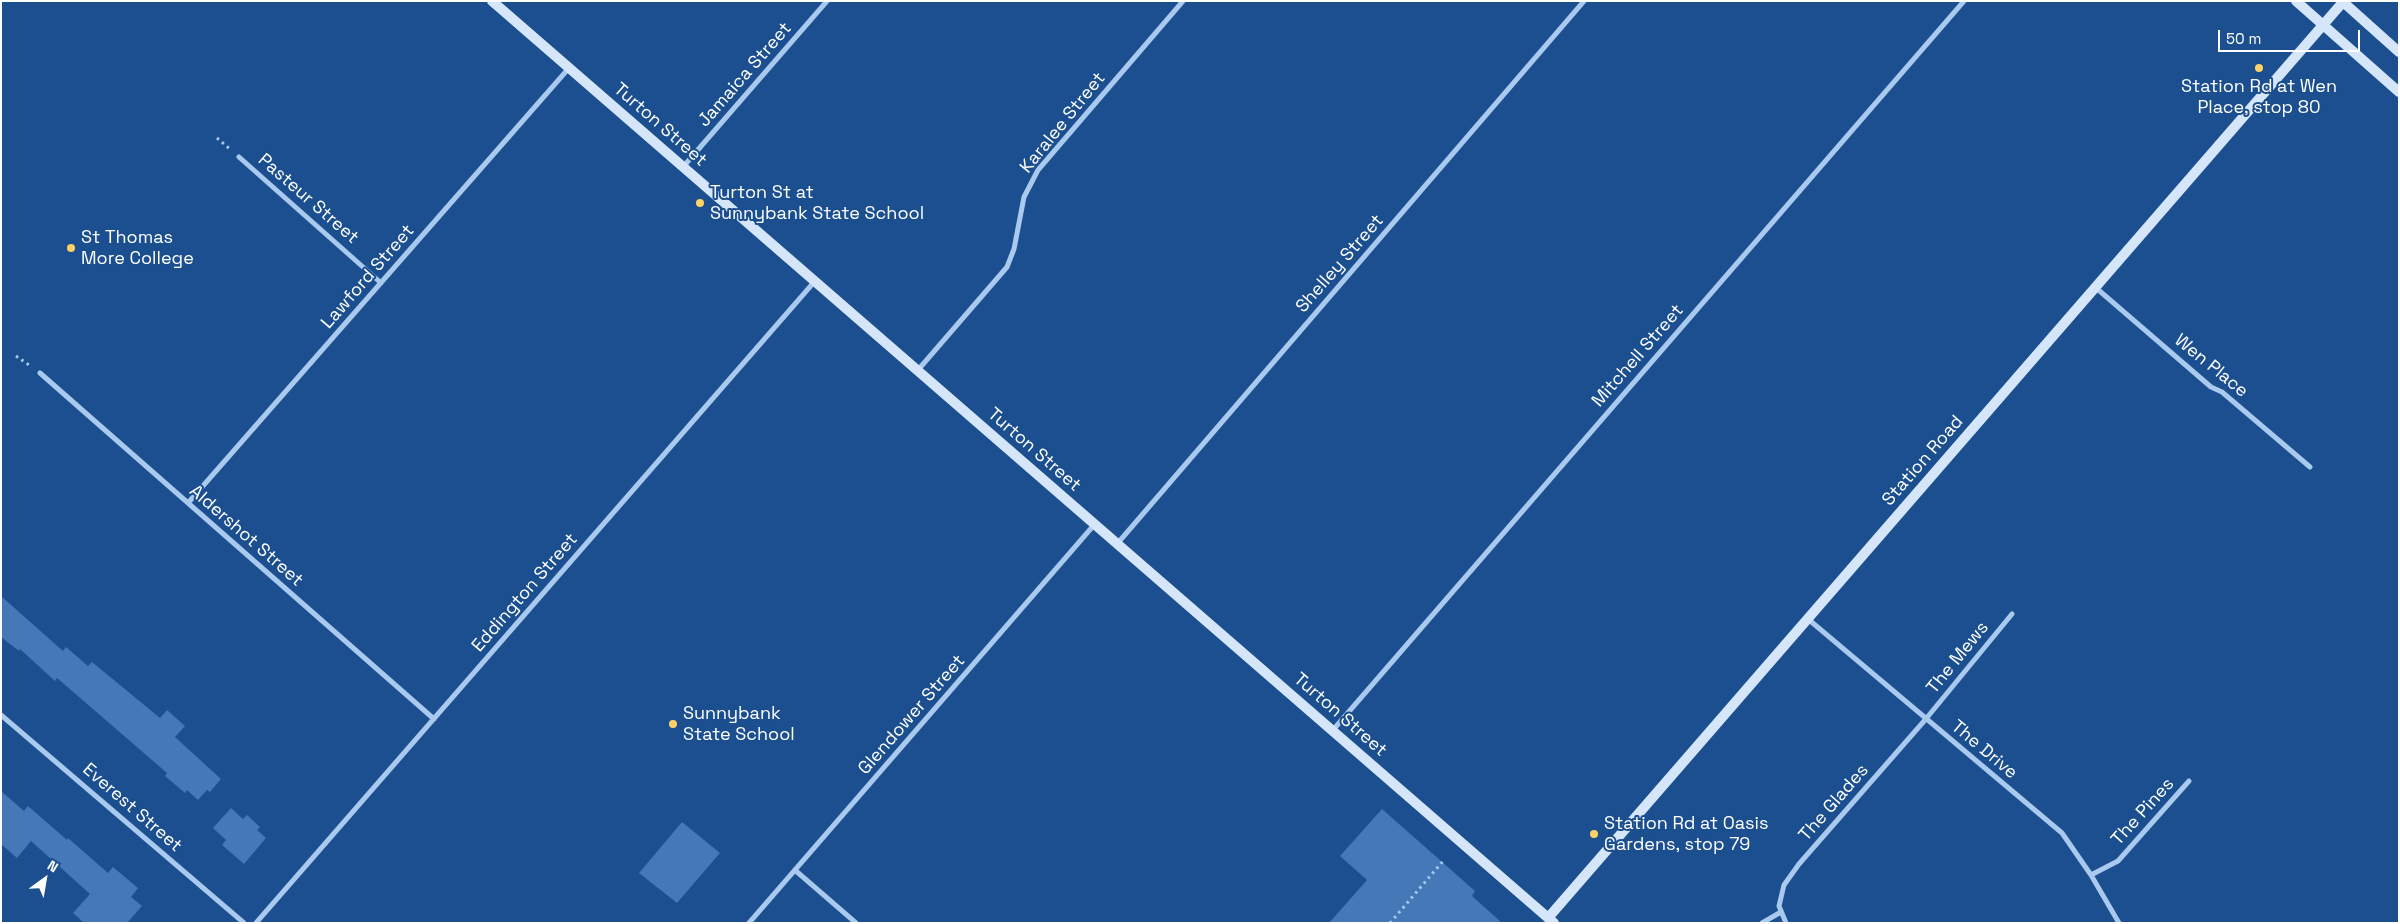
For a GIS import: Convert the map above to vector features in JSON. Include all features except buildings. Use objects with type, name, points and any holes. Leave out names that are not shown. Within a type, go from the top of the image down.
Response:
[{"type":"street","name":"Turton Street","points":[[492,1],[1551,920]]},
{"type":"street","name":"Jamaica Street","points":[[683,167],[828,1]]},
{"type":"street","name":"Karalee Street","points":[[918,370],[1007,266],[1014,249],[1024,197],[1038,170],[1184,1]]},
{"type":"street","name":"Shelley Street","points":[[1117,544],[1584,1]]},
{"type":"street","name":"Mitchell Street","points":[[1333,730],[1964,1]]},
{"type":"street","points":[[2296,1],[2399,92]]},
{"type":"street","points":[[2343,2],[2399,52]]},
{"type":"street","name":"Station Road","points":[[1551,920],[1808,619],[2343,2]]},
{"type":"street","name":"Lawford Street","points":[[188,503],[569,68]]},
{"type":"street","name":"Pasteur Street","points":[[239,157],[382,283]]},
{"type":"street","name":"Eddington Street","points":[[256,923],[815,281]]},
{"type":"street","name":"Wen Place","points":[[2095,287],[2211,387],[2222,392],[2310,467]]},
{"type":"street","name":"Aldershot Street","points":[[40,374],[434,719]]},
{"type":"street","name":"Glendower Street","points":[[749,923],[1095,524]]},
{"type":"street","name":"The Mews","points":[[1926,720],[2012,614]]},
{"type":"street","name":"The Drive","points":[[1808,619],[2062,833],[2091,875],[2118,923]]},
{"type":"street","name":"Everest Street","points":[[1,715],[244,923]]},
{"type":"street","name":"The Glades","points":[[1786,923],[1779,906],[1784,885],[1799,864],[1926,720]]},
{"type":"street","name":"The Pines","points":[[2091,875],[2118,860],[2189,781]]},
{"type":"street","points":[[796,870],[856,923]]},
{"type":"street","points":[[1762,923],[1781,912]]},
{"type":"path","points":[[216,138],[239,157]]},
{"type":"path","points":[[16,356],[40,374]]},
{"type":"path","points":[[1390,923],[1444,860]]},
{"type":"place","name":"Station Rd at Wen Place, stop 80","points":[[2259,68]]},
{"type":"place","name":"Turton St at Sunnybank State School","points":[[700,203]]},
{"type":"place","name":"St Thomas More College","points":[[71,248]]},
{"type":"place","name":"Sunnybank State School","points":[[673,724]]},
{"type":"place","name":"Station Rd at Oasis Gardens, stop 79","points":[[1594,834]]}]
